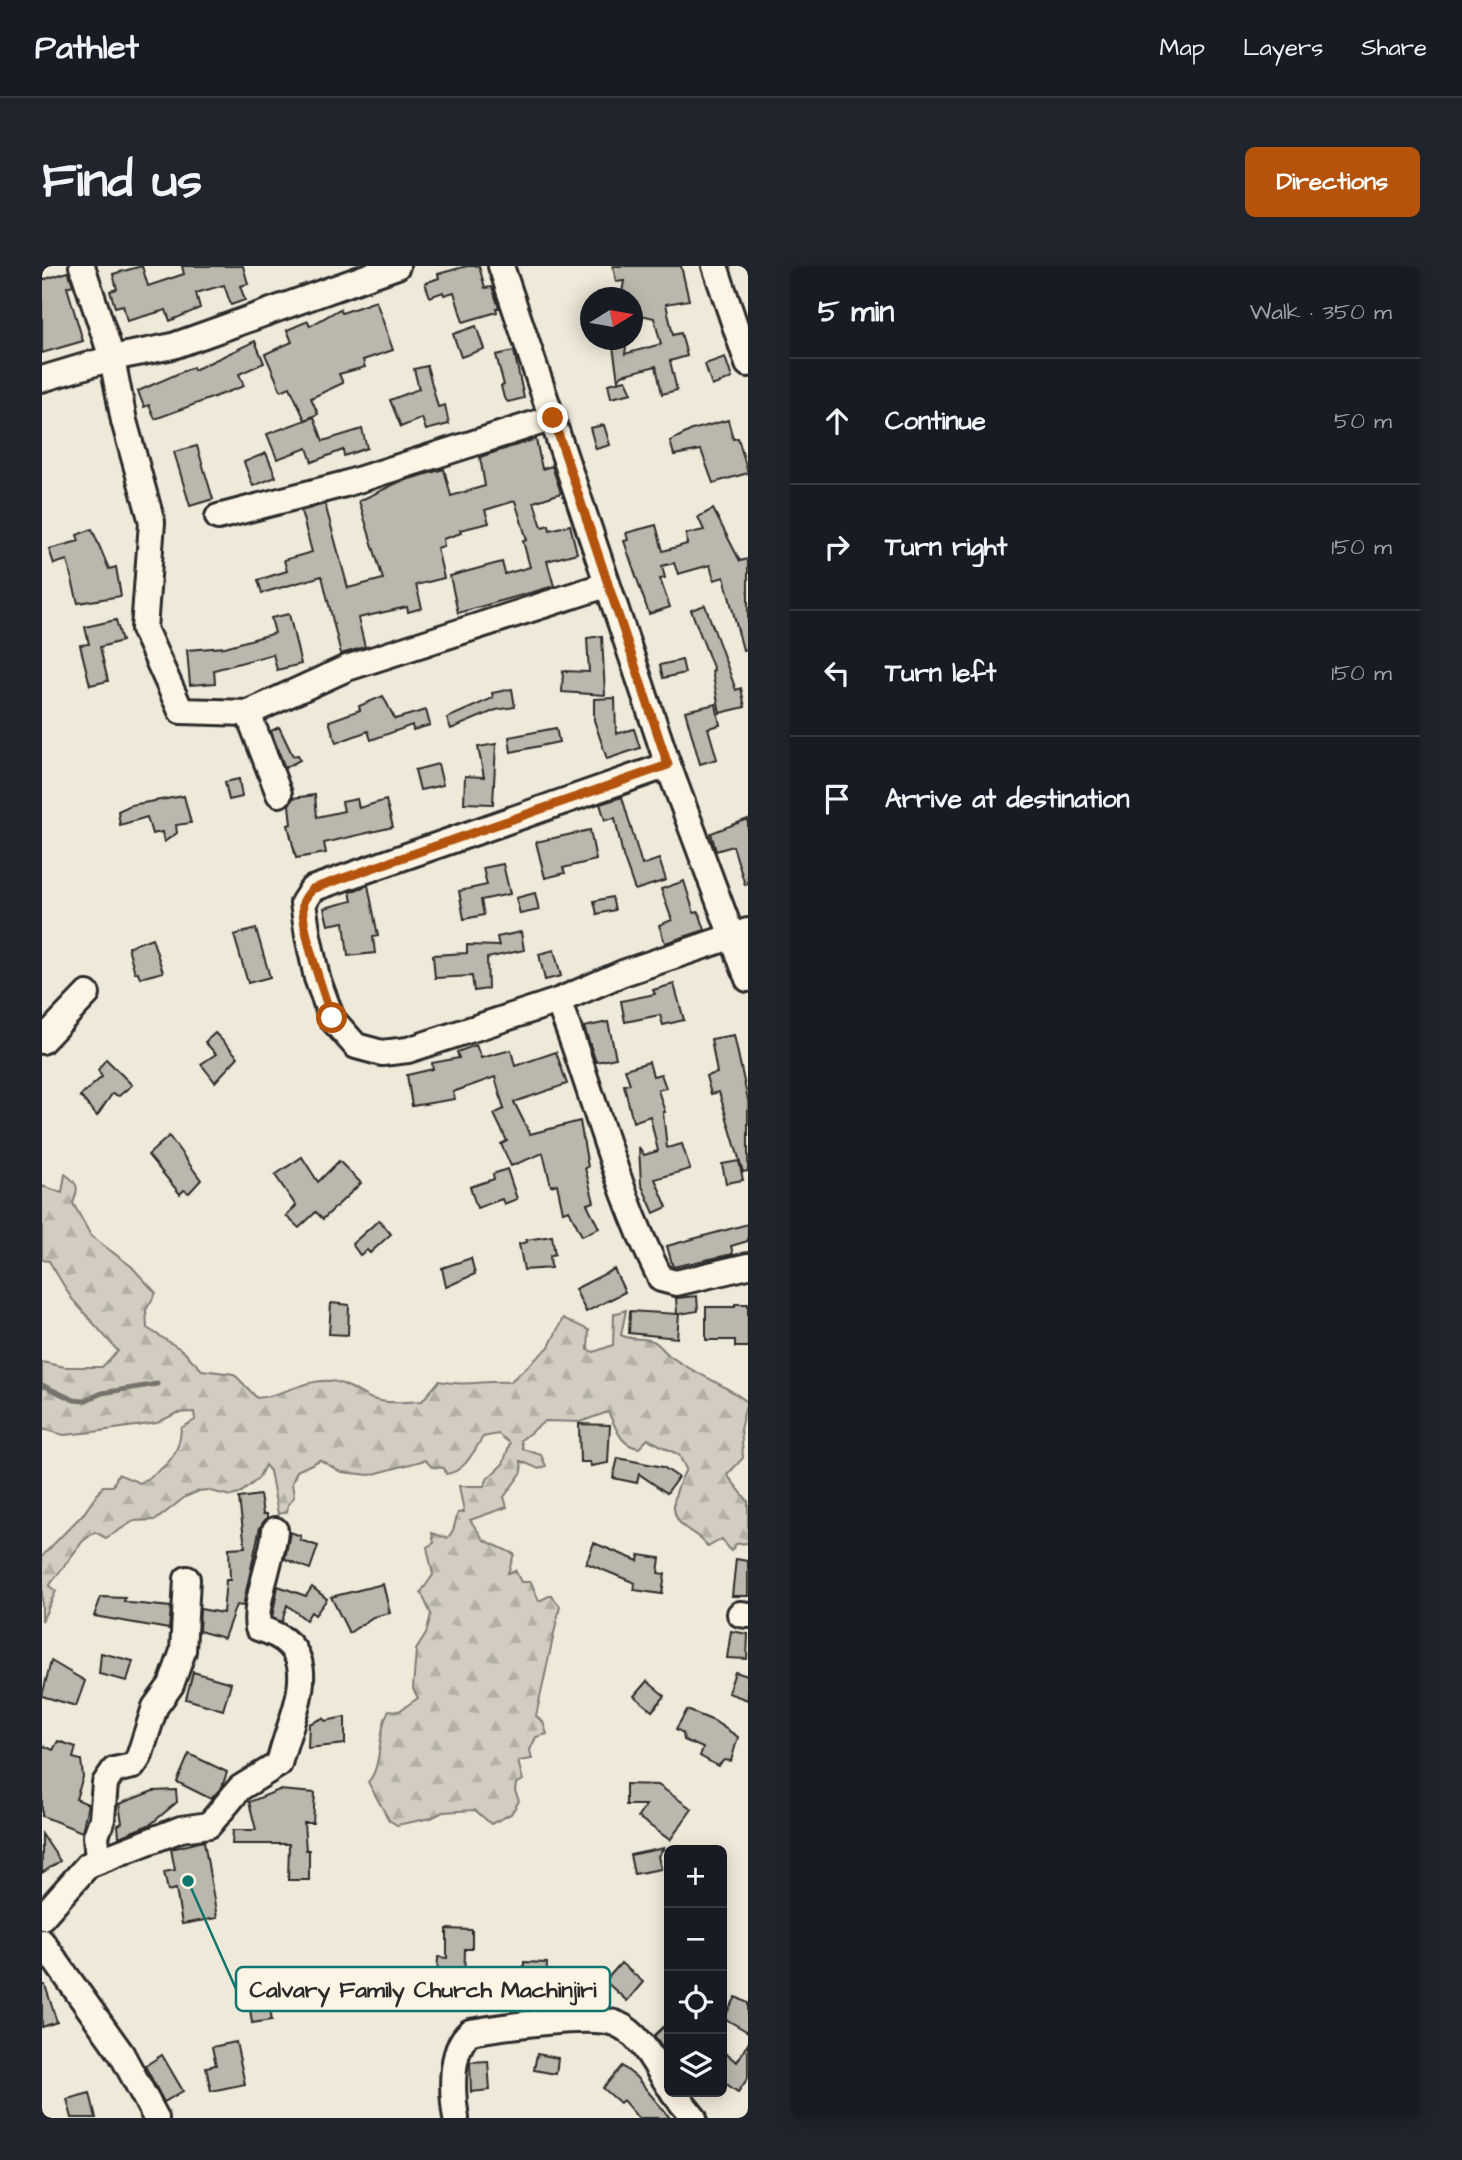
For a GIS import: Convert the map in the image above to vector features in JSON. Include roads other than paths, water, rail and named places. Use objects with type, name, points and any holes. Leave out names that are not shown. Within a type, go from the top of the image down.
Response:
[{"type":"street","points":[[82,266],[112,358],[124,421],[152,522],[144,629],[181,711],[248,713],[346,668],[606,586]]},
{"type":"street","points":[[42,379],[112,358],[173,346],[397,266]]},
{"type":"street","points":[[501,266],[668,765],[740,934],[748,979]]},
{"type":"street","points":[[715,266],[748,364]]},
{"type":"street","points":[[218,517],[345,484],[553,418]]},
{"type":"street","points":[[248,713],[279,794]]},
{"type":"street","points":[[668,765],[323,882],[312,889],[303,903],[317,978],[332,1018],[356,1046],[382,1053],[408,1050],[558,1001],[623,974],[740,934]]},
{"type":"street","points":[[42,1041],[87,994]]},
{"type":"street","points":[[558,1001],[582,1061],[610,1153],[661,1279],[676,1283],[748,1266]]},
{"type":"street","points":[[42,1917],[88,1865],[181,1829],[209,1825],[240,1788],[279,1764],[285,1737],[298,1703],[301,1679],[295,1648],[277,1634],[258,1628],[256,1618],[271,1562],[275,1530]]},
{"type":"street","points":[[98,1860],[96,1836],[102,1819],[105,1783],[114,1770],[132,1766],[139,1757],[149,1721],[171,1685],[183,1651],[187,1579]]},
{"type":"street","points":[[45,1951],[121,2053],[156,2118]]},
{"type":"street","points":[[456,2118],[453,2101],[456,2059],[462,2039],[470,2032],[603,2020],[618,2024],[634,2036],[664,2079]]},
{"type":"street","points":[[677,2097],[694,2118]]},
{"type":"waterway","points":[[42,1385],[74,1400],[84,1401],[102,1393],[157,1384]]},
{"type":"place","name":"Calvary Family Church Machinjiri","points":[[188,1881]]}]
